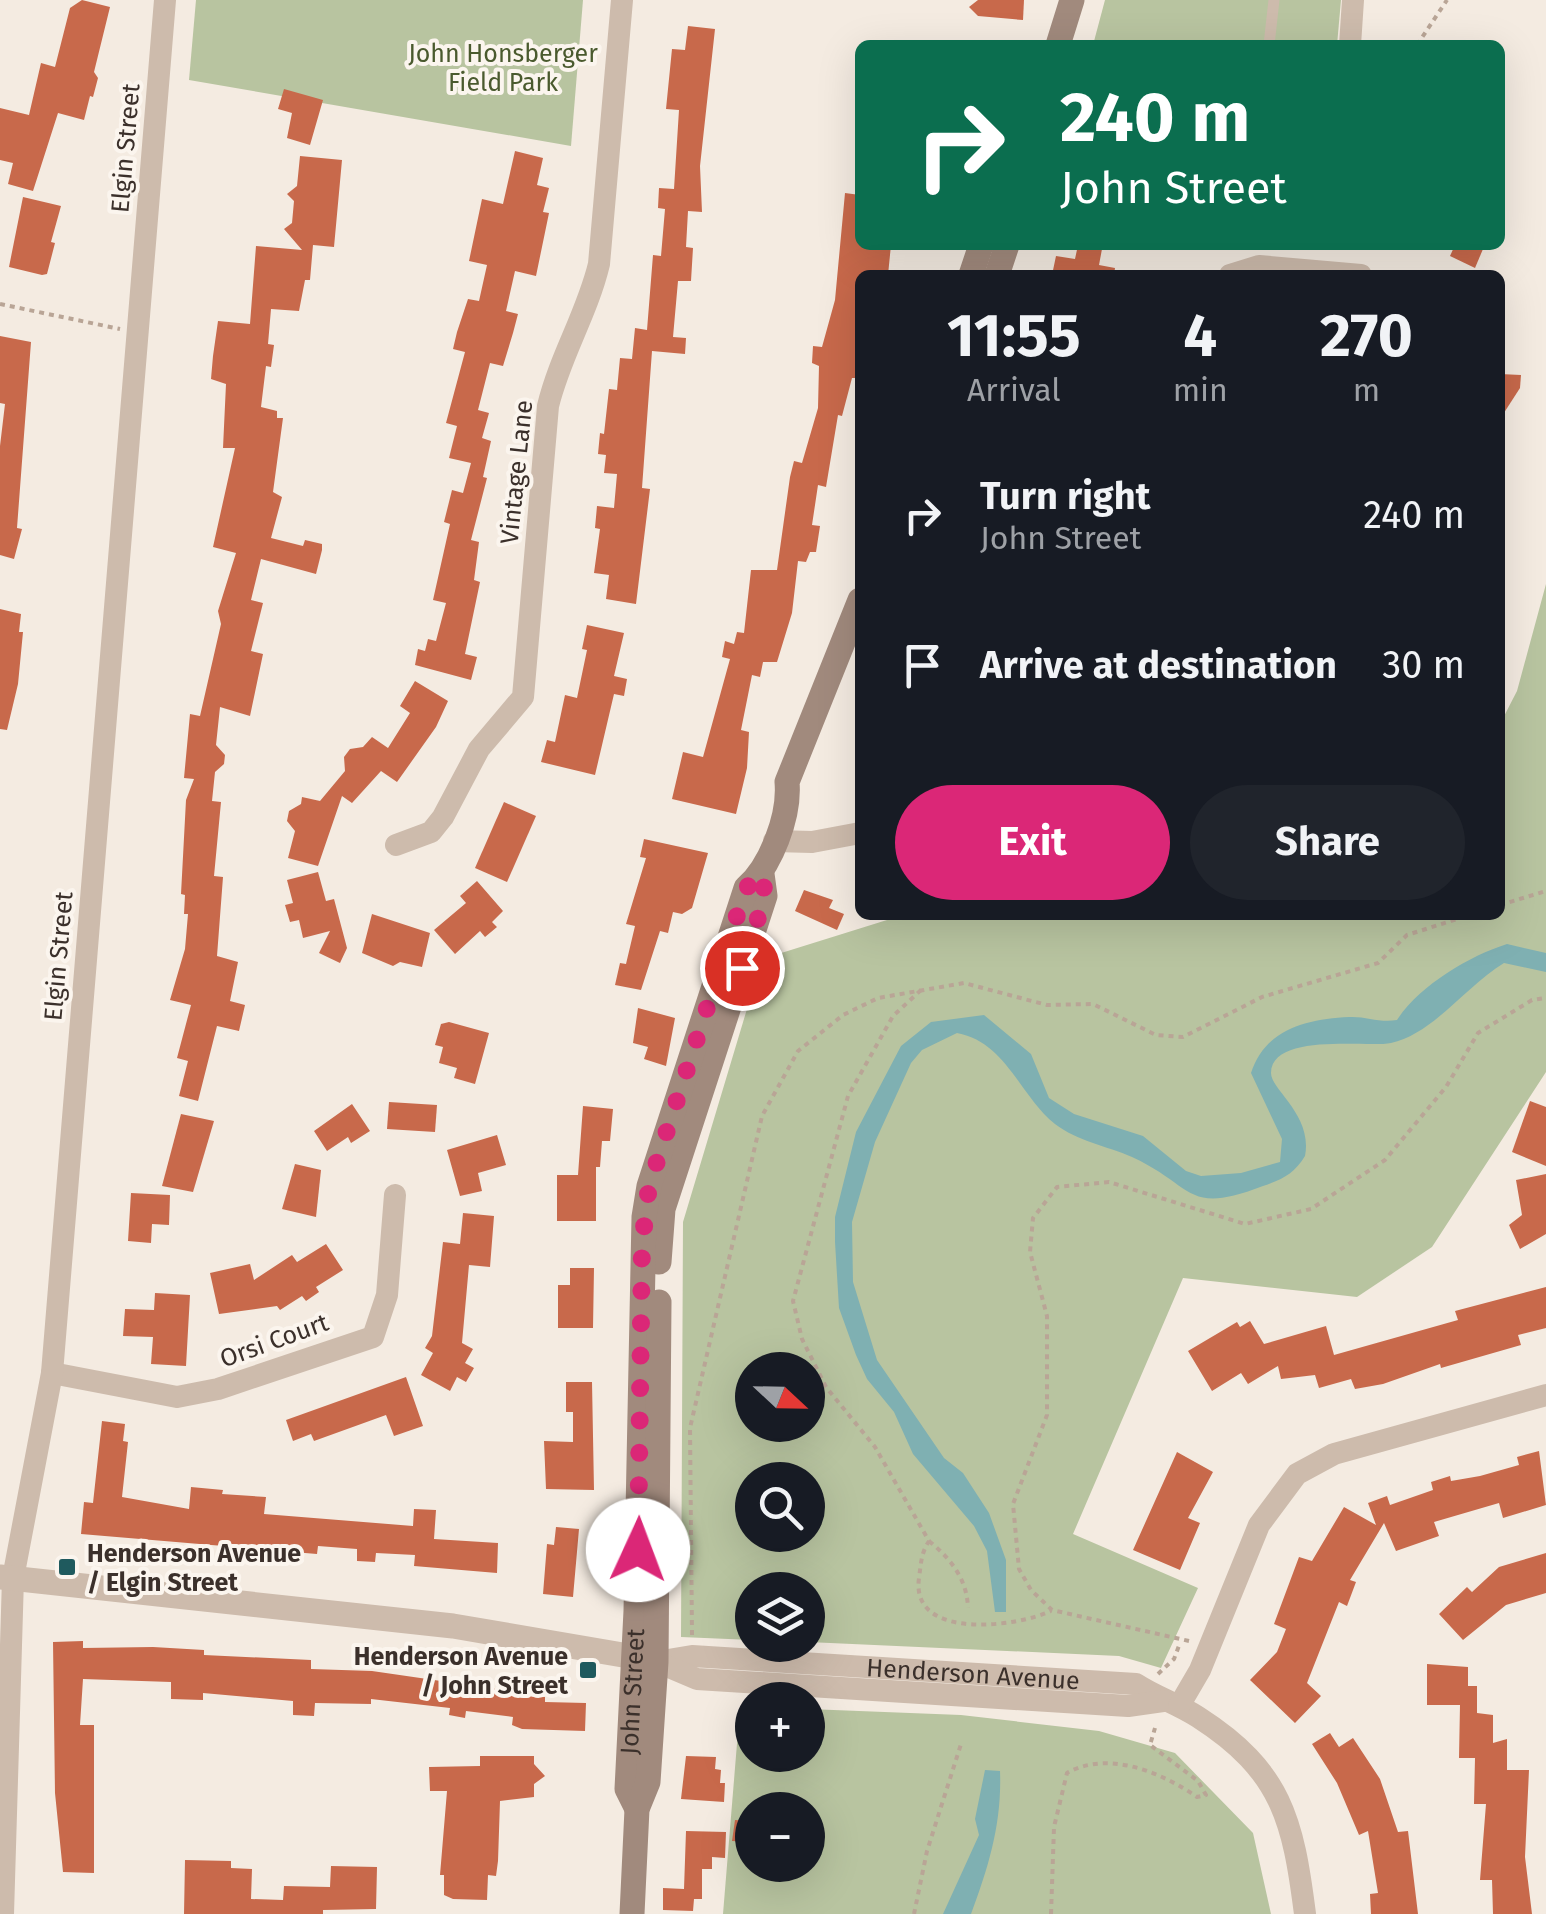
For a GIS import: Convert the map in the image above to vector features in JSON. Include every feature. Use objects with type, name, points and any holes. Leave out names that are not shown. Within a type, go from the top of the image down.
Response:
[{"type":"main road","points":[[1060,40],[1072,0]]},
{"type":"main road","name":"John Street","points":[[632,1914],[637,1809],[648,1782],[642,1244],[649,1186],[746,888],[762,874],[788,799],[787,782],[855,612]]},
{"type":"main road","name":"John Street","points":[[788,799],[802,788],[855,657]]},
{"type":"street","name":"Elgin Street","points":[[4,1914],[6,1577],[52,1373],[165,0]]},
{"type":"street","name":"Vintage Lane","points":[[396,846],[431,832],[479,749],[523,698],[546,423],[556,371],[589,302],[599,264],[622,0]]},
{"type":"street","points":[[1350,40],[1353,0]]},
{"type":"street","points":[[1247,270],[1260,266],[1305,270]]},
{"type":"street","points":[[774,841],[812,842],[855,834]]},
{"type":"street","name":"Orsi Court","points":[[52,1373],[177,1398],[218,1390],[373,1336],[388,1294],[395,1195]]},
{"type":"street","points":[[1171,1704],[1200,1670],[1259,1525],[1297,1474],[1334,1454],[1546,1395]]},
{"type":"street","name":"Henderson Avenue","points":[[6,1577],[416,1621],[646,1658],[692,1656],[1136,1684],[1234,1742],[1252,1760],[1290,1821],[1305,1914]]},
{"type":"lane","points":[[1270,40],[1274,0]]},
{"type":"path","points":[[1420,40],[1448,0]]},
{"type":"path","points":[[0,304],[129,330]]},
{"type":"path","points":[[1505,903],[1546,891]]},
{"type":"path","points":[[692,1640],[690,1428],[762,1116],[798,1052],[843,1015],[878,998],[964,982],[1047,1005],[1092,1004],[1156,1034],[1183,1037],[1262,997],[1378,963],[1408,935],[1454,920]]},
{"type":"path","points":[[921,990],[893,1016],[848,1096],[793,1301],[802,1339],[826,1386],[874,1447],[930,1542],[946,1555],[967,1588],[968,1608]]},
{"type":"path","points":[[1195,1641],[1180,1643],[1052,1610],[1030,1590],[1019,1569],[1013,1504],[1046,1415],[1046,1316],[1030,1252],[1034,1218],[1057,1187],[1109,1182],[1245,1224],[1311,1209],[1386,1160],[1446,1087],[1478,1033],[1532,1000],[1546,998]]},
{"type":"path","points":[[930,1542],[922,1550],[917,1590],[927,1610],[937,1617],[970,1624],[1021,1624],[1052,1610]]},
{"type":"path","points":[[1157,1675],[1174,1659],[1180,1643]]},
{"type":"path","points":[[1051,1914],[1054,1826],[1068,1772],[1085,1762],[1110,1762],[1158,1775],[1197,1797],[1206,1795],[1198,1781],[1150,1745],[1155,1728]]},
{"type":"path","points":[[914,1914],[927,1851],[961,1744]]},
{"type":"green space","name":"John Honsberger Field Park","points":[[196,0],[583,0],[571,146],[189,80]]},
{"type":"green space","points":[[1105,0],[1341,0],[1337,40],[1094,40]]},
{"type":"green space","points":[[1546,584],[1546,1072],[1432,1247],[1357,1297],[1183,1278],[1073,1534],[1198,1588],[1161,1668],[1119,1656],[825,1643],[825,1572],[735,1572],[735,1639],[681,1637],[683,1222],[762,959],[887,920],[1505,920],[1505,714],[1517,691]]},
{"type":"green space","points":[[825,1710],[961,1715],[1099,1731],[1175,1753],[1253,1833],[1271,1914],[723,1914],[735,1768],[735,1772],[825,1772]]},
{"type":"water","points":[[1507,944],[1546,953],[1546,972],[1504,963],[1435,1020],[1406,1038],[1391,1043],[1303,1047],[1276,1060],[1271,1073],[1273,1080],[1298,1116],[1306,1141],[1305,1156],[1282,1178],[1238,1195],[1204,1198],[1192,1194],[1132,1157],[1064,1130],[1043,1112],[1000,1058],[974,1038],[957,1033],[922,1050],[911,1063],[875,1142],[852,1222],[853,1282],[877,1360],[944,1458],[963,1473],[989,1513],[1006,1560],[1006,1612],[995,1612],[987,1551],[974,1526],[913,1454],[894,1412],[867,1379],[839,1308],[835,1217],[856,1132],[901,1046],[931,1022],[984,1015],[1031,1054],[1049,1098],[1074,1114],[1143,1136],[1186,1171],[1201,1176],[1241,1173],[1280,1162],[1282,1139],[1251,1073],[1266,1046],[1277,1036],[1303,1024],[1333,1018],[1397,1020],[1418,995],[1446,974]]},
{"type":"water","points":[[985,1770],[1000,1771],[999,1809],[989,1861],[971,1914],[943,1914],[979,1835],[975,1819]]},
{"type":"building","points":[[82,0],[110,7],[94,72],[98,78],[84,120],[58,113],[33,191],[8,184],[13,163],[0,160],[0,108],[29,115],[41,63],[55,67],[70,8]]},
{"type":"building","points":[[978,0],[1024,0],[1023,20],[978,16],[969,7]]},
{"type":"building","points":[[688,26],[715,29],[700,166],[702,212],[688,211],[686,247],[693,248],[691,281],[678,281],[673,337],[686,338],[685,354],[652,351],[642,488],[650,489],[636,604],[606,599],[609,575],[594,573],[600,529],[595,528],[597,506],[614,508],[617,474],[604,473],[606,455],[598,454],[609,389],[617,390],[620,358],[632,359],[635,328],[647,330],[653,255],[661,256],[665,209],[658,208],[659,188],[674,189],[679,110],[666,109],[672,49],[685,50]]},
{"type":"building","points":[[284,89],[323,100],[310,145],[287,138],[292,113],[278,109]]},
{"type":"building","points":[[515,151],[543,158],[537,185],[549,188],[543,212],[549,213],[536,276],[515,271],[506,311],[518,314],[513,333],[503,366],[490,363],[478,410],[489,413],[482,438],[491,441],[483,477],[487,478],[471,540],[479,542],[474,580],[480,582],[465,654],[477,657],[471,680],[415,665],[418,649],[425,651],[428,639],[436,641],[446,603],[433,600],[450,524],[444,522],[452,490],[463,493],[471,463],[449,458],[457,426],[446,423],[465,352],[453,349],[457,332],[468,299],[479,301],[487,265],[469,261],[482,199],[503,204]]},
{"type":"building","points":[[300,156],[342,160],[334,247],[313,245],[310,280],[305,280],[299,311],[271,309],[268,344],[274,345],[271,367],[266,366],[261,407],[277,411],[277,418],[283,418],[273,492],[282,497],[271,538],[303,546],[305,540],[322,544],[322,550],[316,574],[261,559],[251,600],[263,603],[251,651],[263,654],[250,716],[220,707],[216,745],[225,755],[224,764],[215,772],[212,801],[221,802],[214,876],[223,877],[217,956],[238,962],[230,1001],[245,1005],[239,1031],[217,1026],[198,1101],[179,1096],[188,1061],[177,1058],[191,1005],[170,1000],[185,949],[188,914],[184,914],[185,895],[181,894],[186,800],[194,779],[184,778],[190,714],[200,716],[221,624],[218,611],[236,553],[213,547],[235,448],[223,448],[226,384],[211,379],[213,356],[218,321],[250,324],[256,246],[302,250],[284,229],[292,223],[294,201],[287,194],[297,186]]},
{"type":"building","points":[[845,193],[855,194],[855,250],[890,250],[888,270],[855,270],[855,378],[842,416],[838,415],[826,487],[818,485],[812,525],[820,526],[816,552],[810,552],[806,562],[798,561],[792,613],[777,662],[763,662],[760,677],[752,675],[741,730],[749,732],[747,768],[736,814],[672,799],[683,752],[703,757],[730,659],[722,657],[725,641],[734,644],[737,632],[744,633],[751,570],[777,570],[794,461],[802,463],[818,408],[819,366],[812,363],[813,346],[822,347],[835,300]]},
{"type":"building","points":[[23,197],[61,206],[47,274],[9,267]]},
{"type":"building","points":[[1077,250],[1102,250],[1099,265],[1115,270],[1053,270],[1056,256],[1075,259]]},
{"type":"building","points":[[1453,250],[1483,250],[1475,268],[1450,256]]},
{"type":"building","points":[[0,336],[31,342],[17,528],[22,529],[14,559],[0,555],[0,446],[5,404],[0,403]]},
{"type":"building","points":[[1505,374],[1521,375],[1520,388],[1505,411]]},
{"type":"building","points":[[0,609],[21,614],[19,632],[23,632],[18,684],[7,730],[0,729]]},
{"type":"building","points":[[587,625],[624,633],[614,676],[627,679],[624,696],[614,694],[595,775],[541,762],[547,740],[555,742],[565,695],[577,698],[587,650],[582,649]]},
{"type":"building","points":[[415,681],[448,701],[436,727],[397,782],[381,771],[352,803],[342,796],[318,866],[288,858],[295,831],[287,821],[289,811],[301,804],[302,797],[320,801],[345,771],[344,757],[350,749],[363,747],[372,737],[388,748],[410,713],[400,706]]},
{"type":"building","points":[[504,802],[536,816],[507,882],[475,868]]},
{"type":"building","points":[[644,839],[708,853],[692,908],[682,914],[673,912],[668,933],[660,931],[641,990],[615,985],[620,963],[626,964],[635,926],[626,924],[646,858],[640,857]]},
{"type":"building","points":[[318,872],[326,901],[334,899],[347,948],[340,963],[319,953],[330,931],[303,938],[299,920],[290,922],[285,905],[293,903],[287,880]]},
{"type":"building","points":[[477,881],[503,911],[492,922],[497,927],[485,937],[480,931],[455,954],[434,930],[466,903],[460,896]]},
{"type":"building","points":[[804,890],[833,900],[829,908],[844,914],[837,930],[795,911]]},
{"type":"building","points":[[372,914],[430,933],[422,967],[400,962],[393,966],[362,953]]},
{"type":"building","points":[[638,1008],[675,1018],[666,1066],[644,1059],[648,1047],[633,1043]]},
{"type":"building","points":[[449,1022],[489,1033],[475,1084],[454,1078],[457,1068],[439,1063],[443,1047],[435,1045],[441,1024]]},
{"type":"building","points":[[1530,1101],[1546,1107],[1546,1166],[1512,1152]]},
{"type":"building","points":[[389,1102],[437,1105],[435,1132],[387,1129]]},
{"type":"building","points":[[352,1104],[370,1131],[351,1143],[348,1137],[327,1151],[314,1131]]},
{"type":"building","points":[[583,1106],[613,1109],[610,1141],[602,1141],[600,1167],[596,1167],[596,1221],[557,1221],[557,1175],[578,1175]]},
{"type":"building","points":[[181,1114],[214,1121],[193,1192],[162,1186]]},
{"type":"building","points":[[497,1135],[506,1165],[478,1173],[482,1191],[460,1196],[447,1150]]},
{"type":"building","points":[[295,1164],[321,1170],[316,1217],[282,1209]]},
{"type":"building","points":[[1546,1174],[1546,1234],[1520,1249],[1509,1225],[1522,1215],[1516,1180]]},
{"type":"building","points":[[131,1193],[170,1195],[169,1225],[152,1224],[151,1243],[128,1241]]},
{"type":"building","points":[[463,1213],[494,1216],[490,1267],[469,1265],[462,1343],[473,1349],[465,1363],[474,1368],[466,1382],[457,1377],[450,1391],[421,1375],[433,1353],[425,1348],[432,1336],[443,1242],[460,1244]]},
{"type":"building","points":[[326,1244],[343,1270],[316,1287],[319,1292],[306,1301],[302,1296],[280,1310],[277,1306],[219,1314],[210,1273],[250,1264],[254,1280],[292,1255],[297,1262]]},
{"type":"building","points":[[570,1268],[594,1268],[593,1328],[558,1328],[558,1285],[570,1285]]},
{"type":"building","points":[[1546,1287],[1546,1328],[1518,1335],[1521,1345],[1441,1368],[1440,1364],[1383,1384],[1355,1389],[1351,1379],[1319,1388],[1315,1375],[1281,1379],[1278,1366],[1248,1384],[1241,1373],[1212,1391],[1188,1351],[1237,1322],[1240,1327],[1250,1321],[1264,1344],[1326,1326],[1334,1355],[1458,1320],[1455,1311]]},
{"type":"building","points":[[155,1293],[190,1295],[186,1366],[151,1364],[153,1337],[123,1336],[125,1309],[154,1310]]},
{"type":"building","points":[[406,1377],[423,1426],[394,1436],[386,1415],[314,1441],[311,1434],[293,1441],[286,1420]]},
{"type":"building","points":[[566,1382],[592,1382],[594,1490],[546,1489],[544,1441],[573,1442],[573,1412],[566,1412]]},
{"type":"building","points":[[102,1421],[125,1424],[123,1441],[128,1442],[122,1497],[189,1509],[191,1487],[223,1490],[222,1494],[266,1497],[264,1514],[413,1526],[414,1509],[436,1510],[434,1539],[498,1543],[497,1573],[414,1566],[415,1555],[376,1553],[375,1562],[357,1561],[357,1549],[318,1546],[317,1554],[81,1534],[84,1502],[93,1503]]},
{"type":"building","points":[[1539,1451],[1546,1505],[1503,1518],[1499,1503],[1434,1522],[1439,1536],[1396,1551],[1384,1523],[1350,1580],[1356,1582],[1347,1606],[1339,1602],[1307,1683],[1321,1696],[1295,1723],[1250,1680],[1277,1652],[1286,1629],[1274,1624],[1299,1557],[1312,1561],[1344,1507],[1376,1525],[1368,1503],[1387,1496],[1390,1505],[1433,1490],[1431,1482],[1450,1476],[1451,1481],[1480,1476],[1519,1465],[1517,1457]]},
{"type":"building","points":[[1177,1452],[1213,1472],[1188,1518],[1200,1523],[1180,1570],[1133,1550]]},
{"type":"building","points":[[556,1527],[579,1529],[573,1597],[543,1594],[547,1544],[554,1545]]},
{"type":"building","points":[[1546,1553],[1546,1593],[1506,1605],[1463,1640],[1439,1614],[1467,1587],[1472,1592],[1499,1567]]},
{"type":"building","points":[[83,1641],[83,1648],[153,1647],[204,1650],[204,1655],[311,1660],[311,1669],[372,1671],[517,1692],[516,1696],[545,1697],[545,1702],[586,1703],[585,1731],[522,1729],[512,1725],[513,1717],[466,1711],[465,1718],[449,1715],[450,1708],[371,1699],[371,1704],[315,1703],[314,1716],[293,1715],[293,1701],[203,1693],[203,1700],[171,1699],[171,1682],[83,1679],[80,1725],[94,1725],[94,1873],[63,1872],[55,1793],[53,1642]]},
{"type":"building","points":[[1427,1664],[1468,1667],[1468,1686],[1477,1686],[1477,1713],[1493,1715],[1493,1743],[1507,1739],[1507,1770],[1529,1770],[1525,1857],[1532,1914],[1493,1914],[1492,1880],[1480,1880],[1486,1804],[1474,1804],[1475,1758],[1459,1758],[1460,1705],[1427,1705]]},
{"type":"building","points":[[1330,1733],[1339,1747],[1353,1738],[1380,1779],[1398,1832],[1408,1831],[1418,1914],[1371,1914],[1370,1894],[1378,1893],[1368,1831],[1359,1835],[1337,1783],[1312,1744]]},
{"type":"building","points":[[480,1756],[534,1756],[534,1764],[545,1776],[534,1784],[534,1797],[500,1801],[498,1861],[496,1876],[488,1875],[487,1900],[453,1899],[444,1895],[444,1875],[440,1875],[447,1791],[430,1791],[429,1767],[480,1766]]},
{"type":"building","points":[[686,1756],[716,1757],[715,1769],[721,1770],[720,1783],[725,1783],[724,1802],[681,1799]]},
{"type":"building","points":[[686,1831],[726,1832],[725,1858],[712,1857],[712,1869],[702,1869],[702,1899],[694,1899],[693,1911],[663,1910],[663,1888],[684,1889]]},
{"type":"building","points":[[185,1860],[231,1861],[231,1868],[252,1869],[251,1899],[283,1900],[284,1886],[330,1887],[331,1866],[377,1867],[376,1909],[323,1910],[323,1914],[184,1914]]},
{"type":"place","name":"Henderson Avenue / Elgin Street","points":[[67,1567]]},
{"type":"place","name":"Henderson Avenue / John Street","points":[[588,1670]]},
{"type":"route","points":[[638,1550],[642,1244],[649,1186],[746,888],[762,874],[765,896],[742,968]]}]
